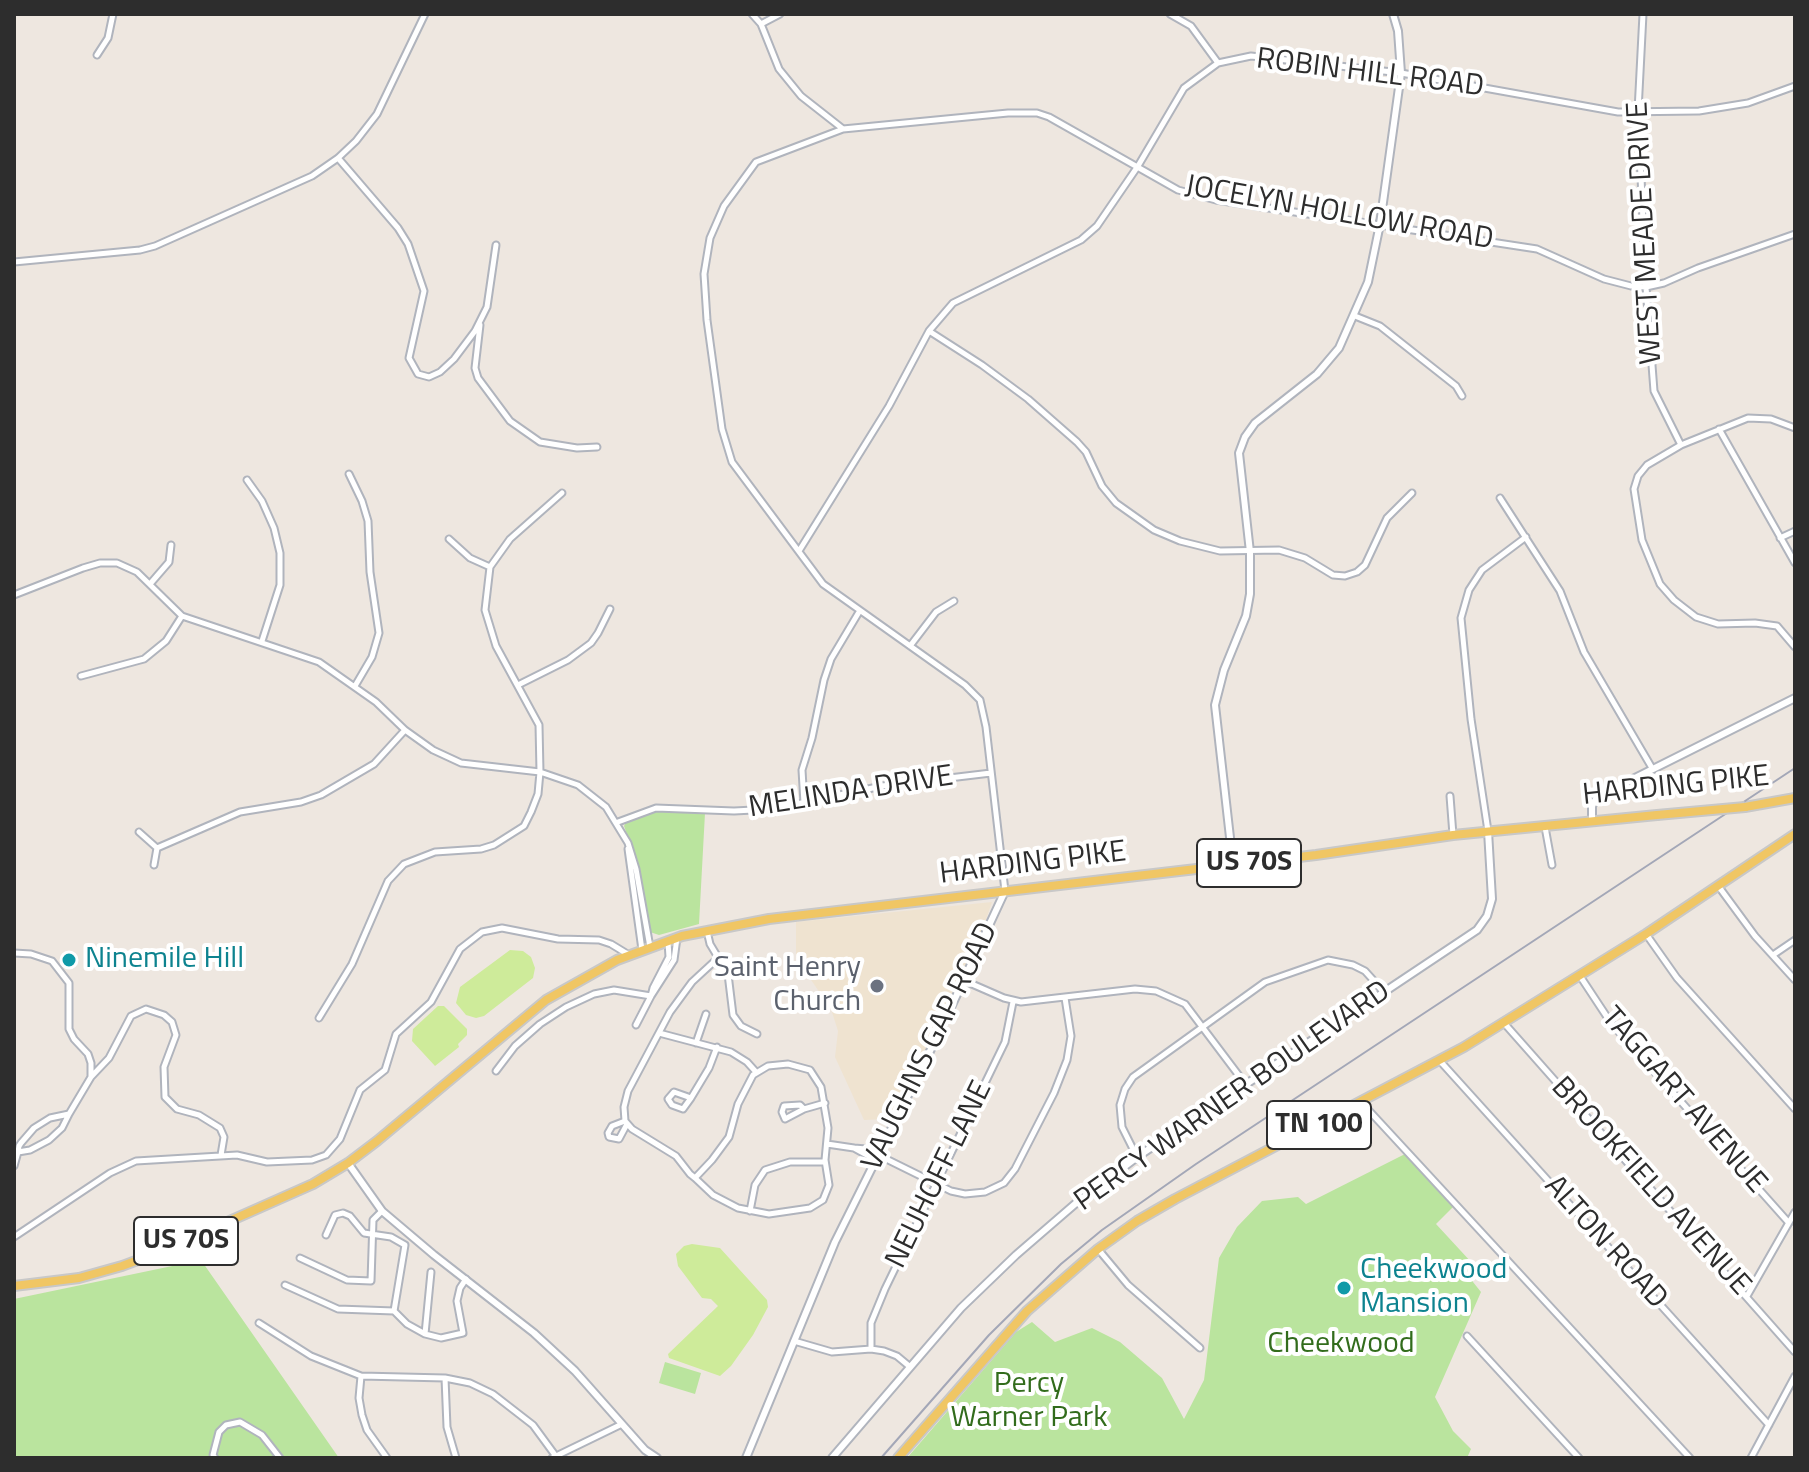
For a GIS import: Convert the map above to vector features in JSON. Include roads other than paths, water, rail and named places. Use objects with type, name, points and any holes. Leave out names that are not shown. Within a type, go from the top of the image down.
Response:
[{"type":"main road","name":"HARDING PIKE","points":[[348,1163],[535,1008],[578,980],[646,948],[707,930],[769,919],[1453,835],[1745,807],[1795,798]]},
{"type":"main road","name":"TN 100","points":[[898,1458],[1027,1311],[1098,1249],[1175,1199],[1362,1103],[1504,1023],[1719,887],[1795,834]]},
{"type":"main road","name":"US 70S","points":[[14,1286],[88,1276],[136,1261],[296,1192],[348,1163]]},
{"type":"street","points":[[97,55],[108,38],[113,14]]},
{"type":"street","points":[[14,262],[155,246],[291,186],[338,158],[377,114],[425,14]]},
{"type":"street","points":[[752,14],[761,24],[779,69],[801,96],[843,129]]},
{"type":"street","points":[[761,24],[780,14]]},
{"type":"street","points":[[1170,14],[1191,26],[1218,63]]},
{"type":"street","points":[[1233,864],[1215,705],[1224,670],[1246,616],[1250,594],[1250,552],[1239,453],[1255,423],[1317,374],[1339,348],[1368,282],[1380,224],[1401,73],[1398,31],[1393,14]]},
{"type":"street","name":"WEST MEADE DRIVE","points":[[1643,14],[1638,111],[1654,391],[1681,445]]},
{"type":"street","name":"ROBIN HILL ROAD","points":[[799,551],[883,415],[929,331],[953,303],[1081,240],[1097,226],[1138,166],[1184,88],[1218,63],[1251,56],[1401,73],[1592,109],[1638,111],[1709,110],[1748,103],[1795,86]]},
{"type":"street","name":"JOCELYN HOLLOW ROAD","points":[[843,129],[1037,113],[1178,190],[1216,200],[1537,249],[1617,283],[1646,287]]},
{"type":"street","name":"VAUGHNS GAP ROAD","points":[[746,1458],[835,1242],[965,981],[1005,891],[986,727],[980,700],[965,685],[823,584],[732,462],[725,445],[707,320],[704,274],[710,238],[724,206],[756,162],[843,129]]},
{"type":"street","points":[[338,158],[408,244],[424,291],[409,358],[418,374],[429,377],[440,372],[454,359],[480,320],[487,307],[496,245]]},
{"type":"street","points":[[1646,287],[1795,234]]},
{"type":"street","points":[[1355,316],[1380,326],[1456,386],[1462,396]]},
{"type":"street","points":[[480,320],[475,368],[478,378],[510,421],[540,442],[568,447],[597,447]]},
{"type":"street","points":[[929,331],[1005,382],[1077,442],[1086,452],[1108,495],[1138,520],[1180,541],[1220,551],[1279,550],[1305,558],[1333,575],[1345,576],[1365,565],[1387,518],[1412,493]]},
{"type":"street","points":[[1795,428],[1760,417],[1748,418],[1681,445],[1647,465],[1638,476],[1634,489],[1642,540],[1660,584],[1680,605],[1696,617],[1718,624],[1777,626],[1795,647]]},
{"type":"street","points":[[1719,429],[1795,563]]},
{"type":"street","points":[[349,474],[368,521],[370,572],[379,633],[372,657],[355,686]]},
{"type":"street","points":[[247,480],[264,504],[280,553],[280,585],[262,641]]},
{"type":"street","points":[[319,1018],[352,964],[388,881],[404,864],[435,852],[481,849],[512,836],[524,826],[531,812],[538,794],[539,725],[496,646],[485,610],[490,567],[510,539],[562,493]]},
{"type":"street","points":[[1500,498],[1560,591],[1584,652],[1652,768]]},
{"type":"street","points":[[1780,538],[1795,531]]},
{"type":"street","points":[[1488,831],[1471,719],[1461,618],[1471,585],[1482,570],[1526,537]]},
{"type":"street","points":[[449,539],[470,558],[490,567]]},
{"type":"street","points":[[150,584],[169,562],[171,545]]},
{"type":"street","points":[[14,595],[83,568],[108,562],[127,567],[150,584],[182,616],[319,662],[355,686],[433,750],[461,763],[540,772],[565,779],[588,791],[606,807],[623,832],[636,869],[646,948]]},
{"type":"street","points":[[910,646],[936,612],[954,601]]},
{"type":"street","points":[[518,685],[568,660],[591,643],[610,609]]},
{"type":"street","points":[[804,803],[802,770],[824,680],[831,659],[859,612]]},
{"type":"street","points":[[81,676],[144,659],[166,641],[182,616]]},
{"type":"street","points":[[1592,821],[1592,806],[1597,797],[1795,698]]},
{"type":"street","points":[[157,848],[240,812],[301,802],[321,795],[374,764],[405,730]]},
{"type":"street","name":"MELINDA DRIVE","points":[[618,822],[656,808],[753,811],[895,784],[991,773]]},
{"type":"street","points":[[1450,796],[1453,835]]},
{"type":"street","points":[[1545,827],[1552,865]]},
{"type":"street","name":"PERCY WARNER BOULEVARD","points":[[832,1458],[961,1308],[1075,1204],[1137,1157],[1477,930],[1487,916],[1493,887],[1488,831]]},
{"type":"street","points":[[139,832],[157,848]]},
{"type":"street","points":[[154,865],[157,848]]},
{"type":"street","points":[[1719,887],[1755,936],[1795,980]]},
{"type":"street","points":[[14,1237],[129,1163],[221,1155],[242,1155],[262,1162],[312,1160],[329,1152],[340,1139],[359,1092],[385,1070],[398,1032],[431,1002],[458,953],[469,940],[482,932],[506,928],[558,939],[596,939],[629,955]]},
{"type":"street","points":[[707,930],[709,941],[729,977],[734,1017],[744,1028],[757,1034]]},
{"type":"street","points":[[1646,934],[1677,978],[1795,1109]]},
{"type":"street","points":[[636,1025],[674,960],[672,939]]},
{"type":"street","points":[[1773,955],[1795,940]]},
{"type":"street","points":[[14,953],[31,954],[52,961],[67,977],[71,989],[69,1029],[89,1057],[91,1077]]},
{"type":"street","points":[[695,1178],[729,1137],[739,1101],[756,1072],[779,1064],[807,1068],[817,1077],[825,1103],[825,1162],[829,1189],[819,1204],[812,1208],[783,1213],[750,1211],[725,1202],[695,1178],[676,1156],[626,1123],[626,1096],[659,1033],[682,994],[718,958]]},
{"type":"street","points":[[1137,1157],[1122,1127],[1120,1105],[1133,1077],[1265,982],[1328,960],[1365,971],[1384,992]]},
{"type":"street","name":"TAGGART AVENUE","points":[[1580,976],[1612,1025],[1789,1223]]},
{"type":"street","points":[[965,981],[1013,1002],[1135,989],[1156,991],[1185,1004],[1247,1086]]},
{"type":"street","points":[[496,1071],[509,1052],[527,1035],[580,1000],[614,990],[651,996]]},
{"type":"street","points":[[827,1144],[854,1148],[936,1185],[965,1194],[985,1192],[1004,1183],[1015,1169],[1054,1093],[1067,1060],[1071,1036],[1065,998]]},
{"type":"street","name":"NEUHOFF LANE","points":[[871,1349],[871,1323],[900,1256],[1005,1042],[1013,1002]]},
{"type":"street","points":[[18,1152],[34,1149],[62,1128],[91,1077],[109,1058],[131,1016],[146,1009],[161,1013],[172,1022],[176,1035],[164,1067],[165,1097],[177,1109],[199,1115],[220,1128],[224,1137],[221,1155]]},
{"type":"street","points":[[696,1043],[706,1014]]},
{"type":"street","name":"BROOKFIELD AVENUE","points":[[1504,1023],[1795,1352]]},
{"type":"street","points":[[659,1033],[717,1047],[738,1056],[756,1072]]},
{"type":"street","points":[[691,1098],[674,1092],[668,1099],[672,1105],[683,1109],[691,1098],[709,1068],[717,1047]]},
{"type":"street","name":"ALTON ROAD","points":[[1440,1061],[1769,1425]]},
{"type":"street","points":[[804,1109],[825,1103]]},
{"type":"street","points":[[1362,1103],[1690,1458]]},
{"type":"street","points":[[14,1166],[25,1137],[38,1124],[69,1114]]},
{"type":"street","points":[[750,1211],[754,1187],[764,1171],[777,1164],[796,1161],[825,1162]]},
{"type":"street","points":[[348,1163],[381,1211],[534,1333],[575,1371],[645,1450],[657,1458]]},
{"type":"street","points":[[300,1258],[347,1280],[371,1281],[373,1224],[381,1211]]},
{"type":"street","points":[[1747,1296],[1795,1212]]},
{"type":"street","points":[[326,1235],[335,1215],[339,1213],[350,1216],[364,1233],[391,1237],[405,1245],[394,1311]]},
{"type":"street","points":[[1098,1249],[1128,1285],[1200,1348]]},
{"type":"street","points":[[425,1334],[431,1272]]},
{"type":"street","points":[[285,1285],[338,1309],[394,1311],[407,1324],[441,1338],[463,1333],[457,1301],[466,1279]]},
{"type":"street","points":[[259,1323],[311,1356],[361,1376],[445,1378],[470,1383],[493,1394],[533,1425],[554,1456],[622,1424]]},
{"type":"street","points":[[1467,1336],[1579,1458]]},
{"type":"street","points":[[794,1341],[832,1352],[871,1349],[897,1356],[909,1366]]},
{"type":"street","points":[[361,1376],[359,1398],[362,1415],[367,1430],[387,1458]]},
{"type":"street","points":[[1751,1458],[1795,1376]]},
{"type":"street","points":[[445,1378],[447,1427],[456,1458]]},
{"type":"street","points":[[215,1458],[213,1455],[219,1432],[226,1425],[240,1422],[262,1435],[280,1458]]},
{"type":"railway","points":[[881,1458],[989,1335],[1061,1264],[1102,1230],[1196,1164],[1795,768]]},
{"type":"place","name":"Ninemile Hill","points":[[69,960]]},
{"type":"place","name":"Saint Henry Church","points":[[877,986]]},
{"type":"place","name":"Cheekwood Mansion","points":[[1344,1288]]},
{"type":"park label","name":"Cheekwood","points":[[1341,1345]]},
{"type":"park label","name":"Percy Warner Park","points":[[1029,1402]]}]
